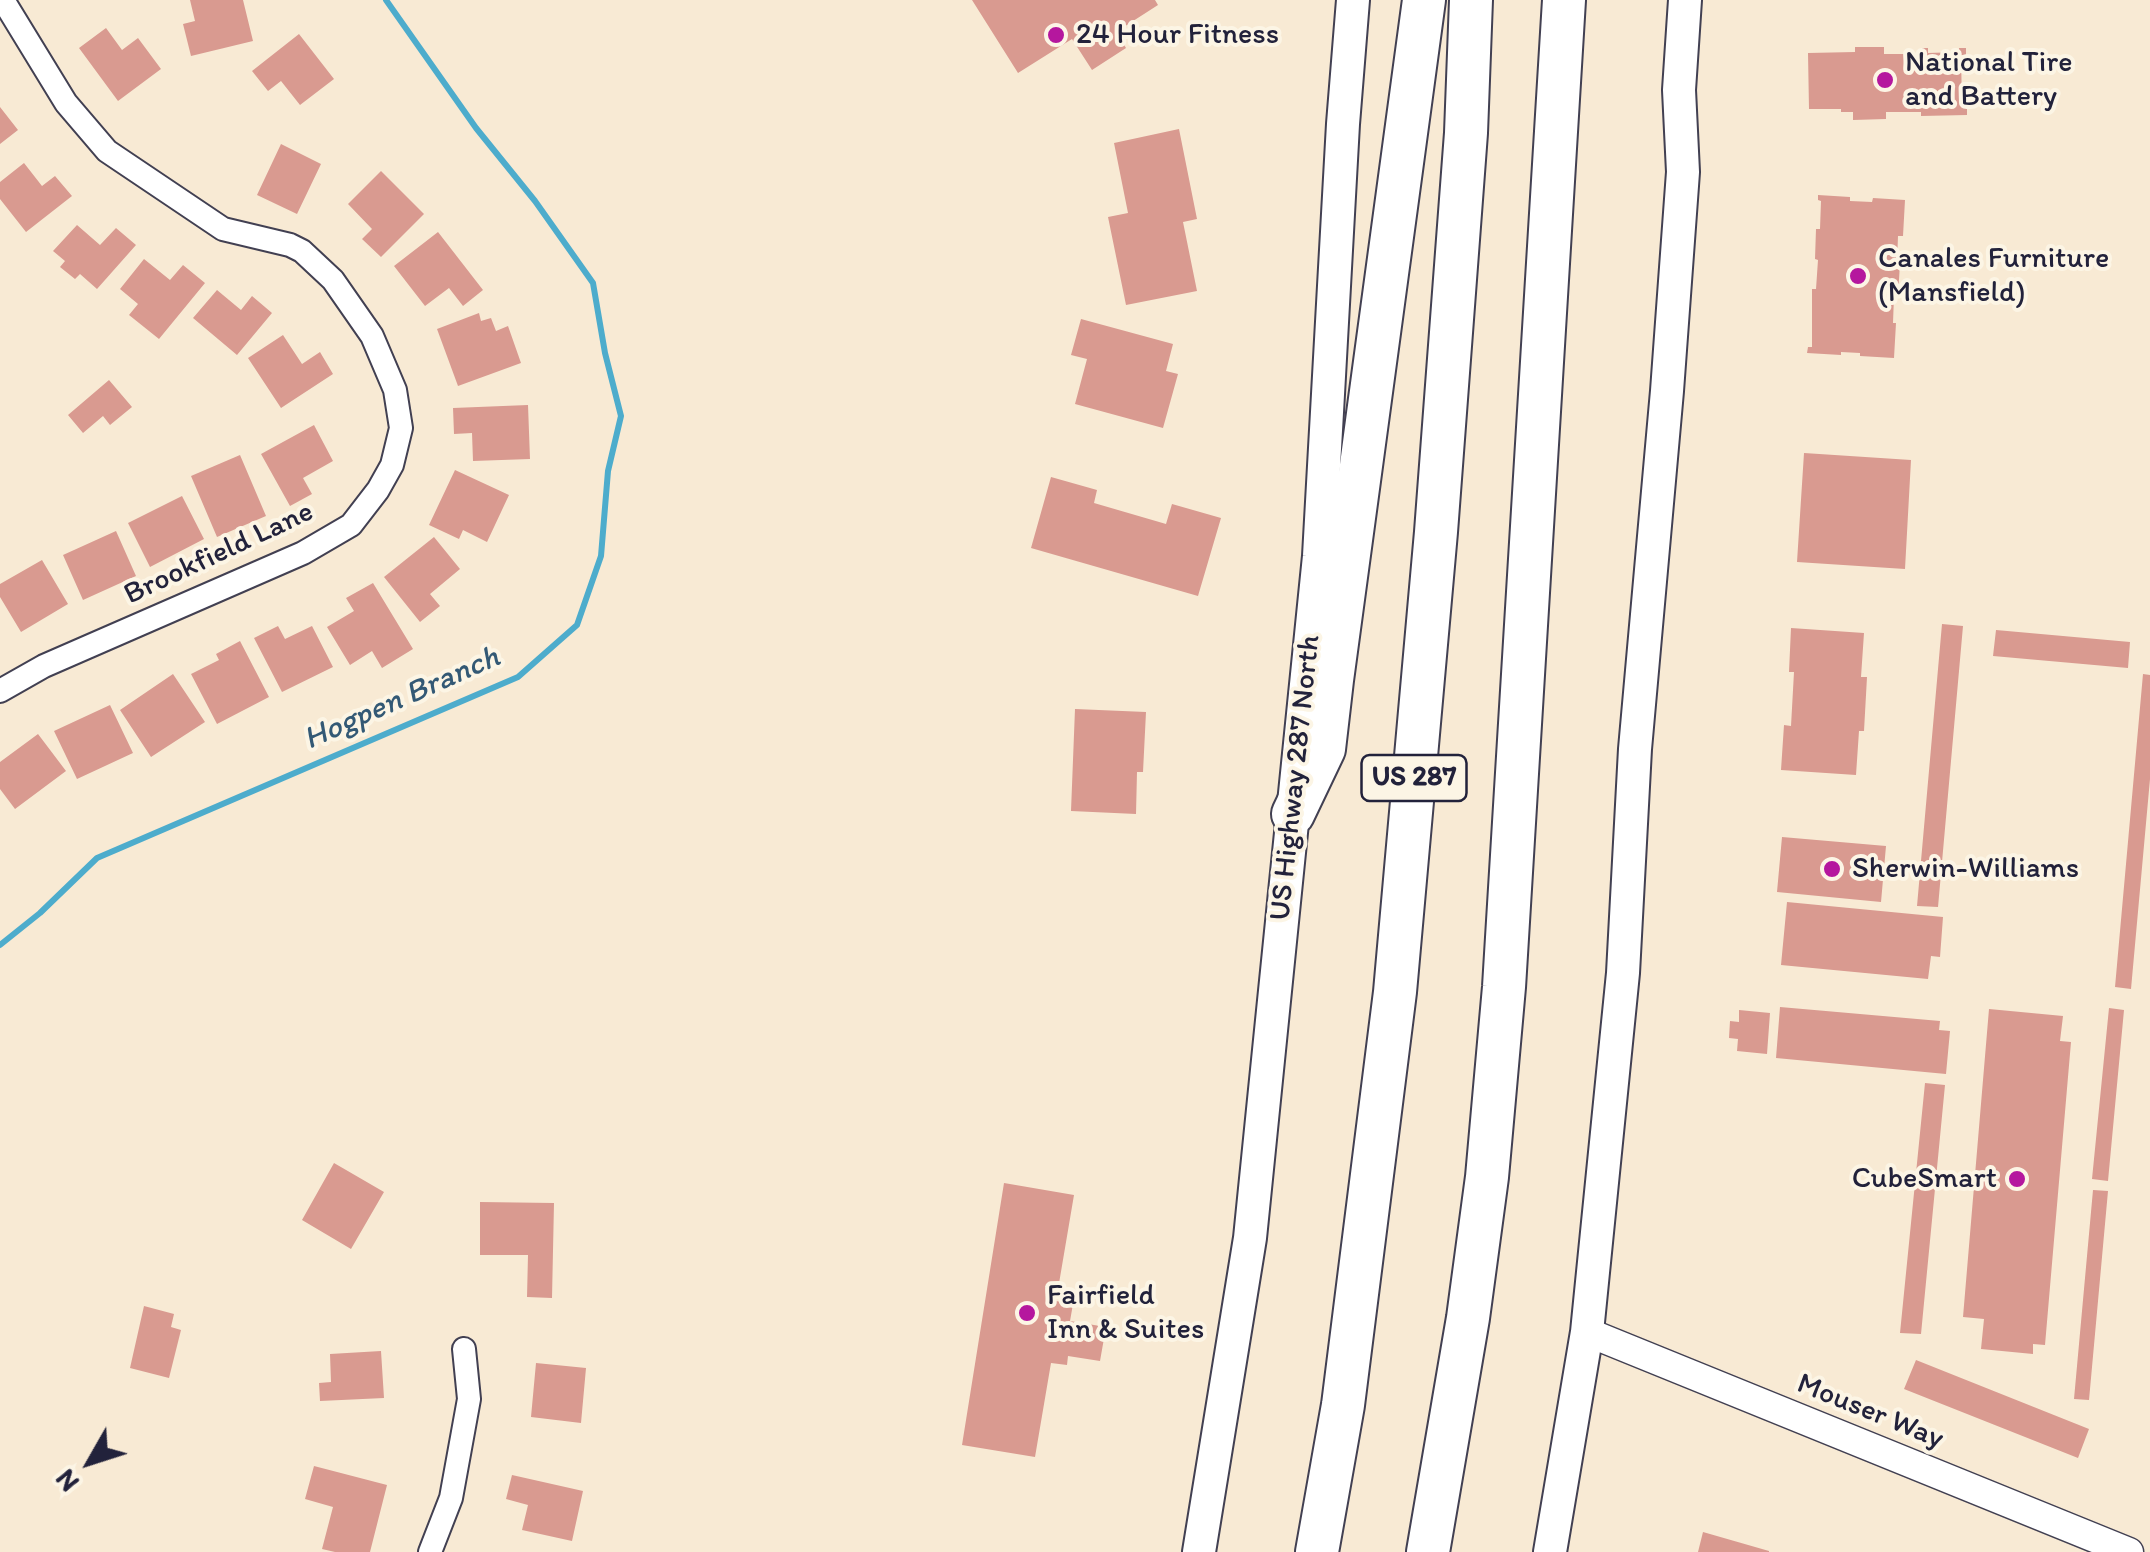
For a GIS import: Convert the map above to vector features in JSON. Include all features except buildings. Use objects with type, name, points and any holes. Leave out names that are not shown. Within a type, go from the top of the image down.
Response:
[{"type":"highway","points":[[1293,814],[1324,749],[1424,0]]},
{"type":"highway","name":"US 287","points":[[1318,1552],[1344,1405],[1396,992],[1438,513],[1466,132],[1471,0]]},
{"type":"highway","points":[[1428,1552],[1468,1318],[1487,1178],[1501,1026],[1564,0]]},
{"type":"main road","name":"US Highway 287 North","points":[[1199,1552],[1250,1238],[1319,556],[1353,0]]},
{"type":"main road","points":[[1550,1552],[1586,1332],[1624,974],[1636,749],[1683,172],[1680,90],[1685,0]]},
{"type":"street","name":"Brookfield Lane","points":[[0,691],[44,666],[302,554],[350,525],[378,490],[392,464],[400,428],[395,390],[372,336],[333,280],[302,251],[223,229],[108,151],[66,103],[4,0]]},
{"type":"street","name":"Mouser Way","points":[[1586,1332],[2129,1552]]},
{"type":"street","points":[[430,1552],[451,1498],[469,1400],[464,1349]]},
{"type":"waterway","name":"Hogpen Branch","points":[[0,945],[97,858],[518,677],[577,625],[601,556],[608,471],[621,416],[593,283],[386,0]]},
{"type":"place","name":"24 Hour Fitness","points":[[1056,35]]},
{"type":"place","name":"National Tire and Battery","points":[[1885,80]]},
{"type":"place","name":"Canales Furniture (Mansfield)","points":[[1858,276]]},
{"type":"place","name":"Sherwin-Williams","points":[[1832,869]]},
{"type":"place","name":"CubeSmart","points":[[2017,1179]]},
{"type":"place","name":"Fairfield Inn & Suites","points":[[1027,1313]]}]
